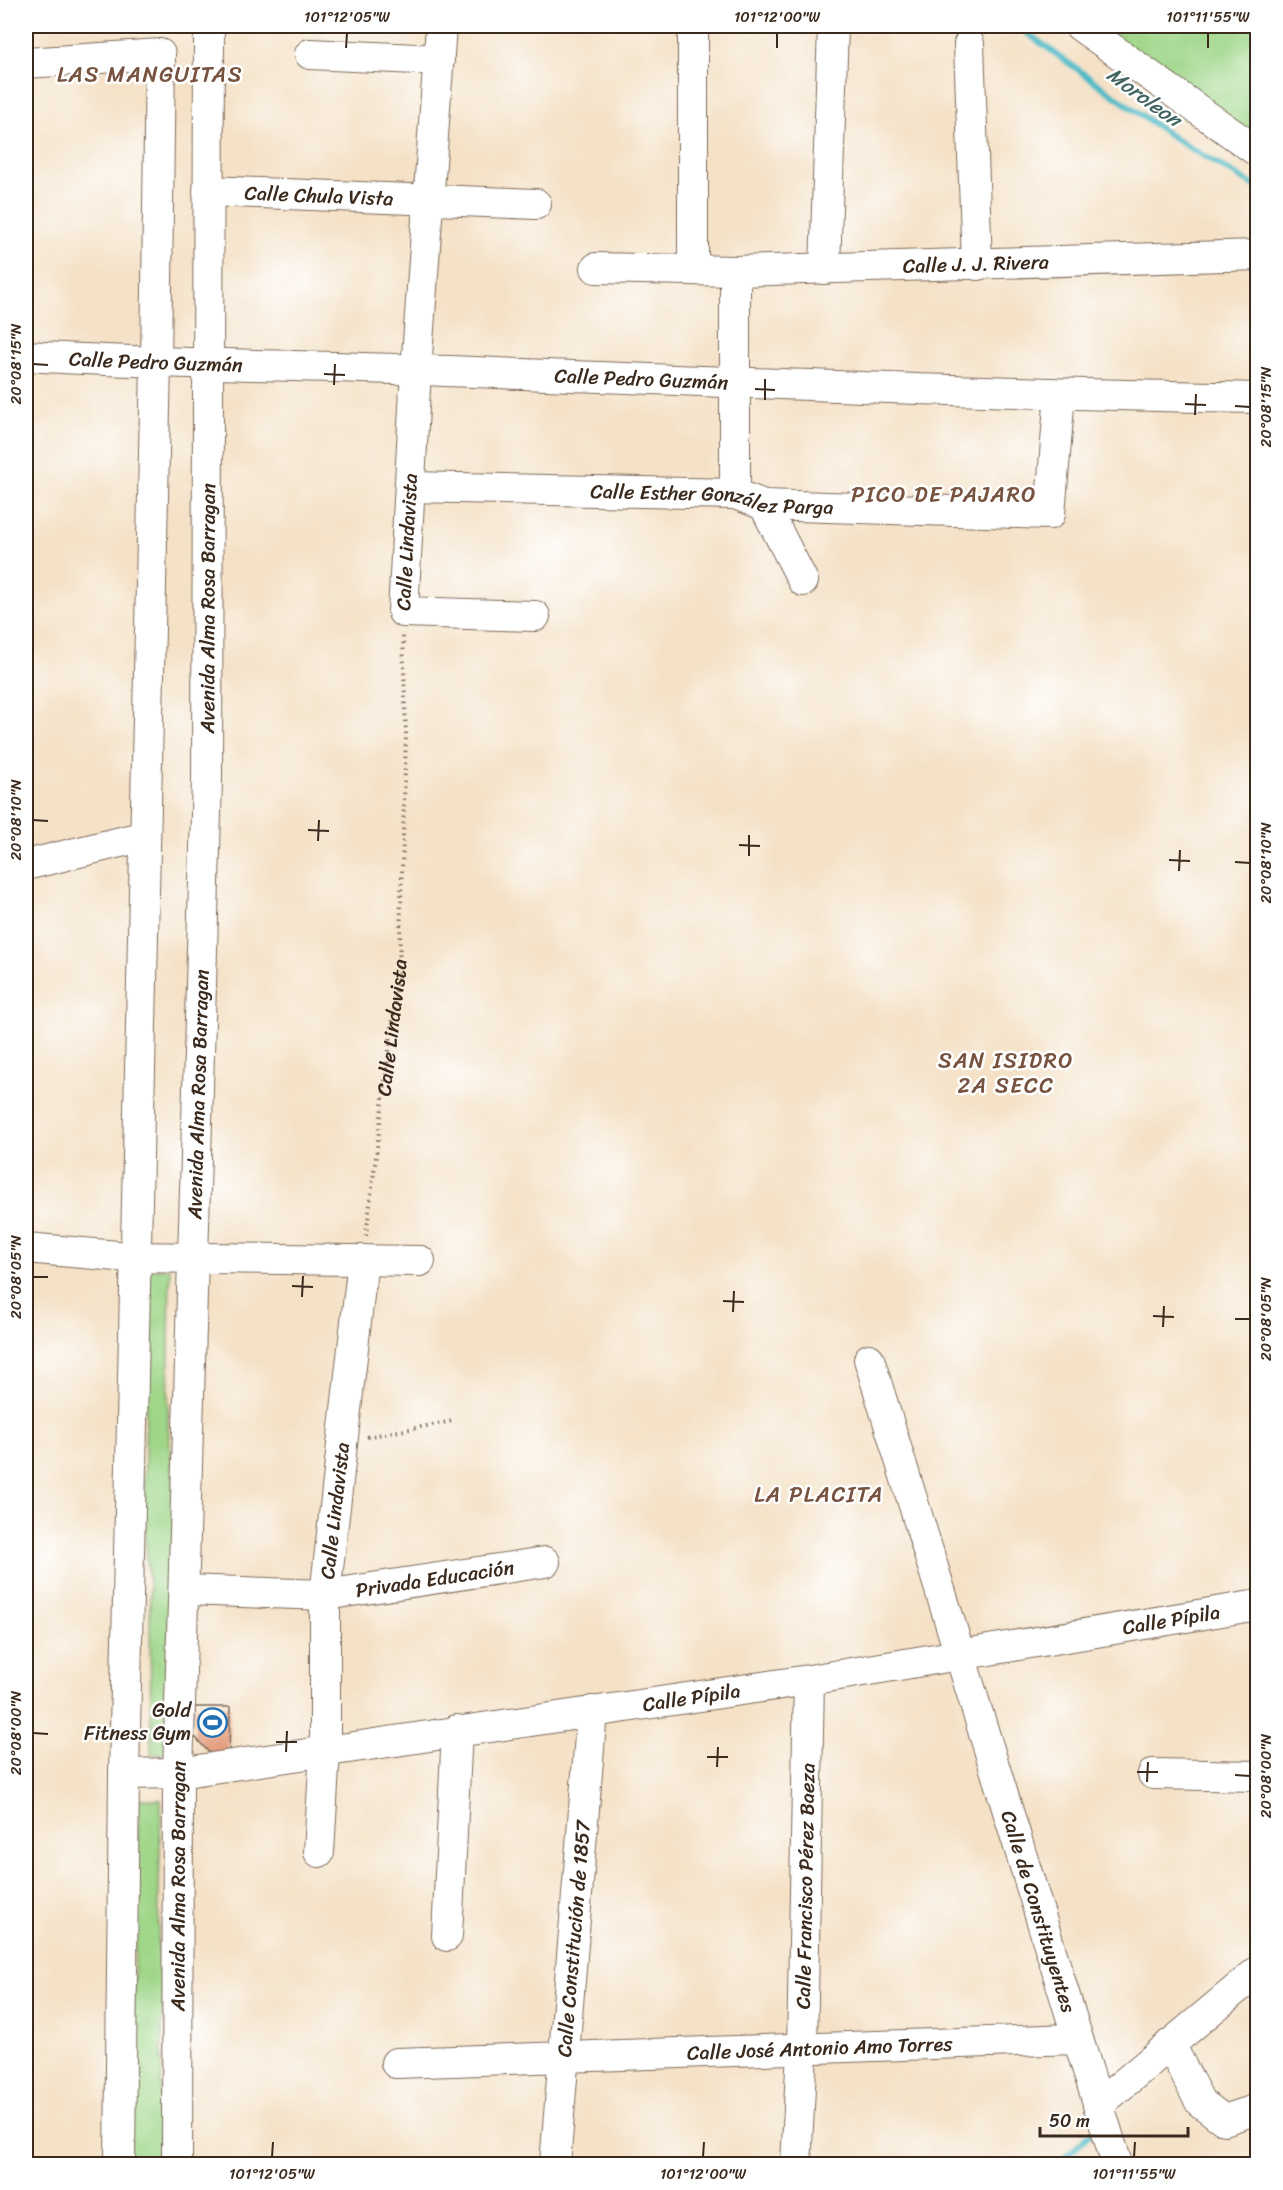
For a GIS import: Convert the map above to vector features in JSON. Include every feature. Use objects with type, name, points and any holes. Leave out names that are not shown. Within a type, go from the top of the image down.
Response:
[{"type":"street","name":"Avenida Alma Rosa Barragan","points":[[177,2164],[178,1773],[207,779],[209,26]]},
{"type":"street","name":"Calle Lindavista","points":[[403,612],[416,370],[441,26]]},
{"type":"street","points":[[693,26],[693,270]]},
{"type":"street","points":[[825,269],[832,26]]},
{"type":"street","points":[[1080,26],[1257,152]]},
{"type":"street","points":[[969,44],[977,265]]},
{"type":"street","points":[[26,63],[160,54],[156,364],[124,1774],[120,2164]]},
{"type":"street","points":[[310,54],[439,60]]},
{"type":"street","name":"Calle Chula Vista","points":[[208,191],[536,204]]},
{"type":"street","name":"Calle J. J. Rivera","points":[[596,268],[735,271],[1257,255]]},
{"type":"street","points":[[735,271],[733,383],[735,494]]},
{"type":"street","name":"Calle Pedro Guzmán","points":[[26,356],[207,366],[416,370],[1060,394],[1257,398]]},
{"type":"street","name":"Calle Esther González Parga","points":[[410,487],[735,494],[764,505],[1050,514],[1060,394]]},
{"type":"street","points":[[764,505],[803,581]]},
{"type":"street","points":[[403,612],[535,616]]},
{"type":"street","points":[[26,865],[145,836]]},
{"type":"street","points":[[26,1248],[194,1258],[420,1261]]},
{"type":"street","name":"Calle Lindavista","points":[[319,1852],[325,1751],[325,1595],[363,1260]]},
{"type":"street","name":"Calle de Constituyentes","points":[[869,1359],[1116,2164]]},
{"type":"street","name":"Privada Educación","points":[[184,1590],[325,1595],[545,1563]]},
{"type":"street","name":"Calle Pípila","points":[[124,1774],[178,1773],[457,1730],[809,1680],[1257,1605]]},
{"type":"street","name":"Calle Francisco Pérez Baeza","points":[[796,2164],[802,2050],[809,1680]]},
{"type":"street","name":"Calle Constitución de 1857","points":[[555,2164],[592,1711]]},
{"type":"street","points":[[447,1936],[457,1730]]},
{"type":"street","points":[[1153,1774],[1257,1776]]},
{"type":"street","points":[[1098,2105],[1257,1971]]},
{"type":"street","name":"Calle José Antonio Amo Torres","points":[[396,2063],[564,2059],[1076,2039]]},
{"type":"street","points":[[1170,2044],[1200,2102],[1224,2120],[1257,2109]]},
{"type":"path","name":"Calle Lindavista","points":[[363,1260],[399,970],[406,735],[403,612]]},
{"type":"path","points":[[343,1441],[453,1421]]},
{"type":"green space","points":[[1080,26],[1257,26],[1257,152]]},
{"type":"green space","points":[[148,1269],[170,1269],[168,1425],[175,1494],[172,1755],[151,1754],[150,1595],[144,1520]]},
{"type":"green space","points":[[139,1799],[161,1800],[158,1944],[163,1986],[160,2164],[129,2164]]},
{"type":"building","name":"Gold Fitness Gym","points":[[195,1707],[230,1707],[229,1757],[216,1760],[194,1736]]},
{"type":"waterway","name":"Moroleon","points":[[1017,26],[1175,139],[1258,188]]},
{"type":"waterway","points":[[1058,2164],[1093,2132]]},
{"type":"place","name":"Gold Fitness Gym","points":[[212,1722]]},
{"type":"district","name":"LAS MANGUITAS","points":[[150,74]]},
{"type":"district","name":"PICO DE PAJARO","points":[[944,494]]},
{"type":"district","name":"SAN ISIDRO 2A SECC","points":[[1006,1072]]},
{"type":"district","name":"LA PLACITA","points":[[819,1494]]}]
